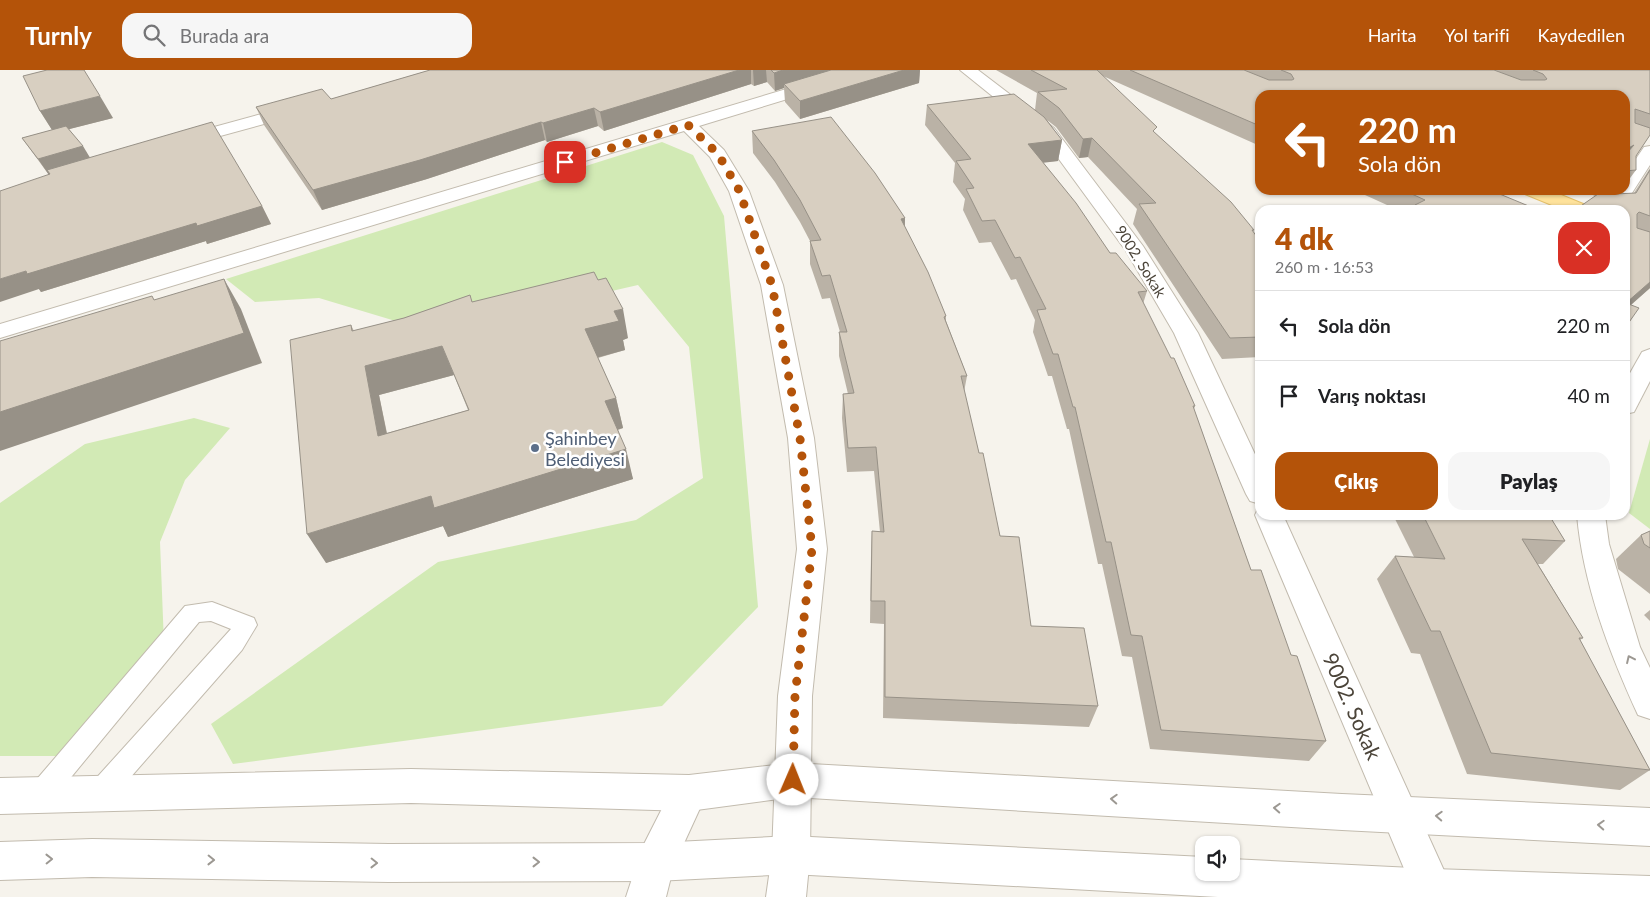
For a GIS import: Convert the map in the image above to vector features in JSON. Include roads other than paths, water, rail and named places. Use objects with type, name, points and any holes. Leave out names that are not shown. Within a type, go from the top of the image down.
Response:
[{"type":"main road","points":[[1522,195],[1546,205]]},
{"type":"main road","points":[[1544,195],[1569,205]]},
{"type":"street","points":[[0,331],[867,70]]},
{"type":"street","name":"9002. Sokak","points":[[968,70],[1048,132],[1131,242],[1186,333],[1255,483]]},
{"type":"street","points":[[168,145],[311,105]]},
{"type":"street","points":[[688,125],[718,154],[739,190],[772,285],[800,438],[812,549],[795,696],[791,855],[786,897]]},
{"type":"street","points":[[1630,177],[1647,144]]},
{"type":"street","points":[[1630,396],[1650,357]]},
{"type":"street","name":"9002. Sokak","points":[[1271,520],[1435,893]]},
{"type":"street","points":[[1592,520],[1594,544],[1624,647],[1650,704]]},
{"type":"street","points":[[0,796],[411,786],[689,792],[793,780],[1401,815],[1650,827]]},
{"type":"street","points":[[651,879],[689,792]]},
{"type":"street","points":[[0,861],[92,858],[389,863],[651,879],[791,855],[1435,893],[1650,896]]},
{"type":"lane","points":[[40,795],[193,613],[212,611],[246,625],[234,643],[99,794]]},
{"type":"place","name":"Şahinbey Belediyesi","points":[[535,448]]}]
